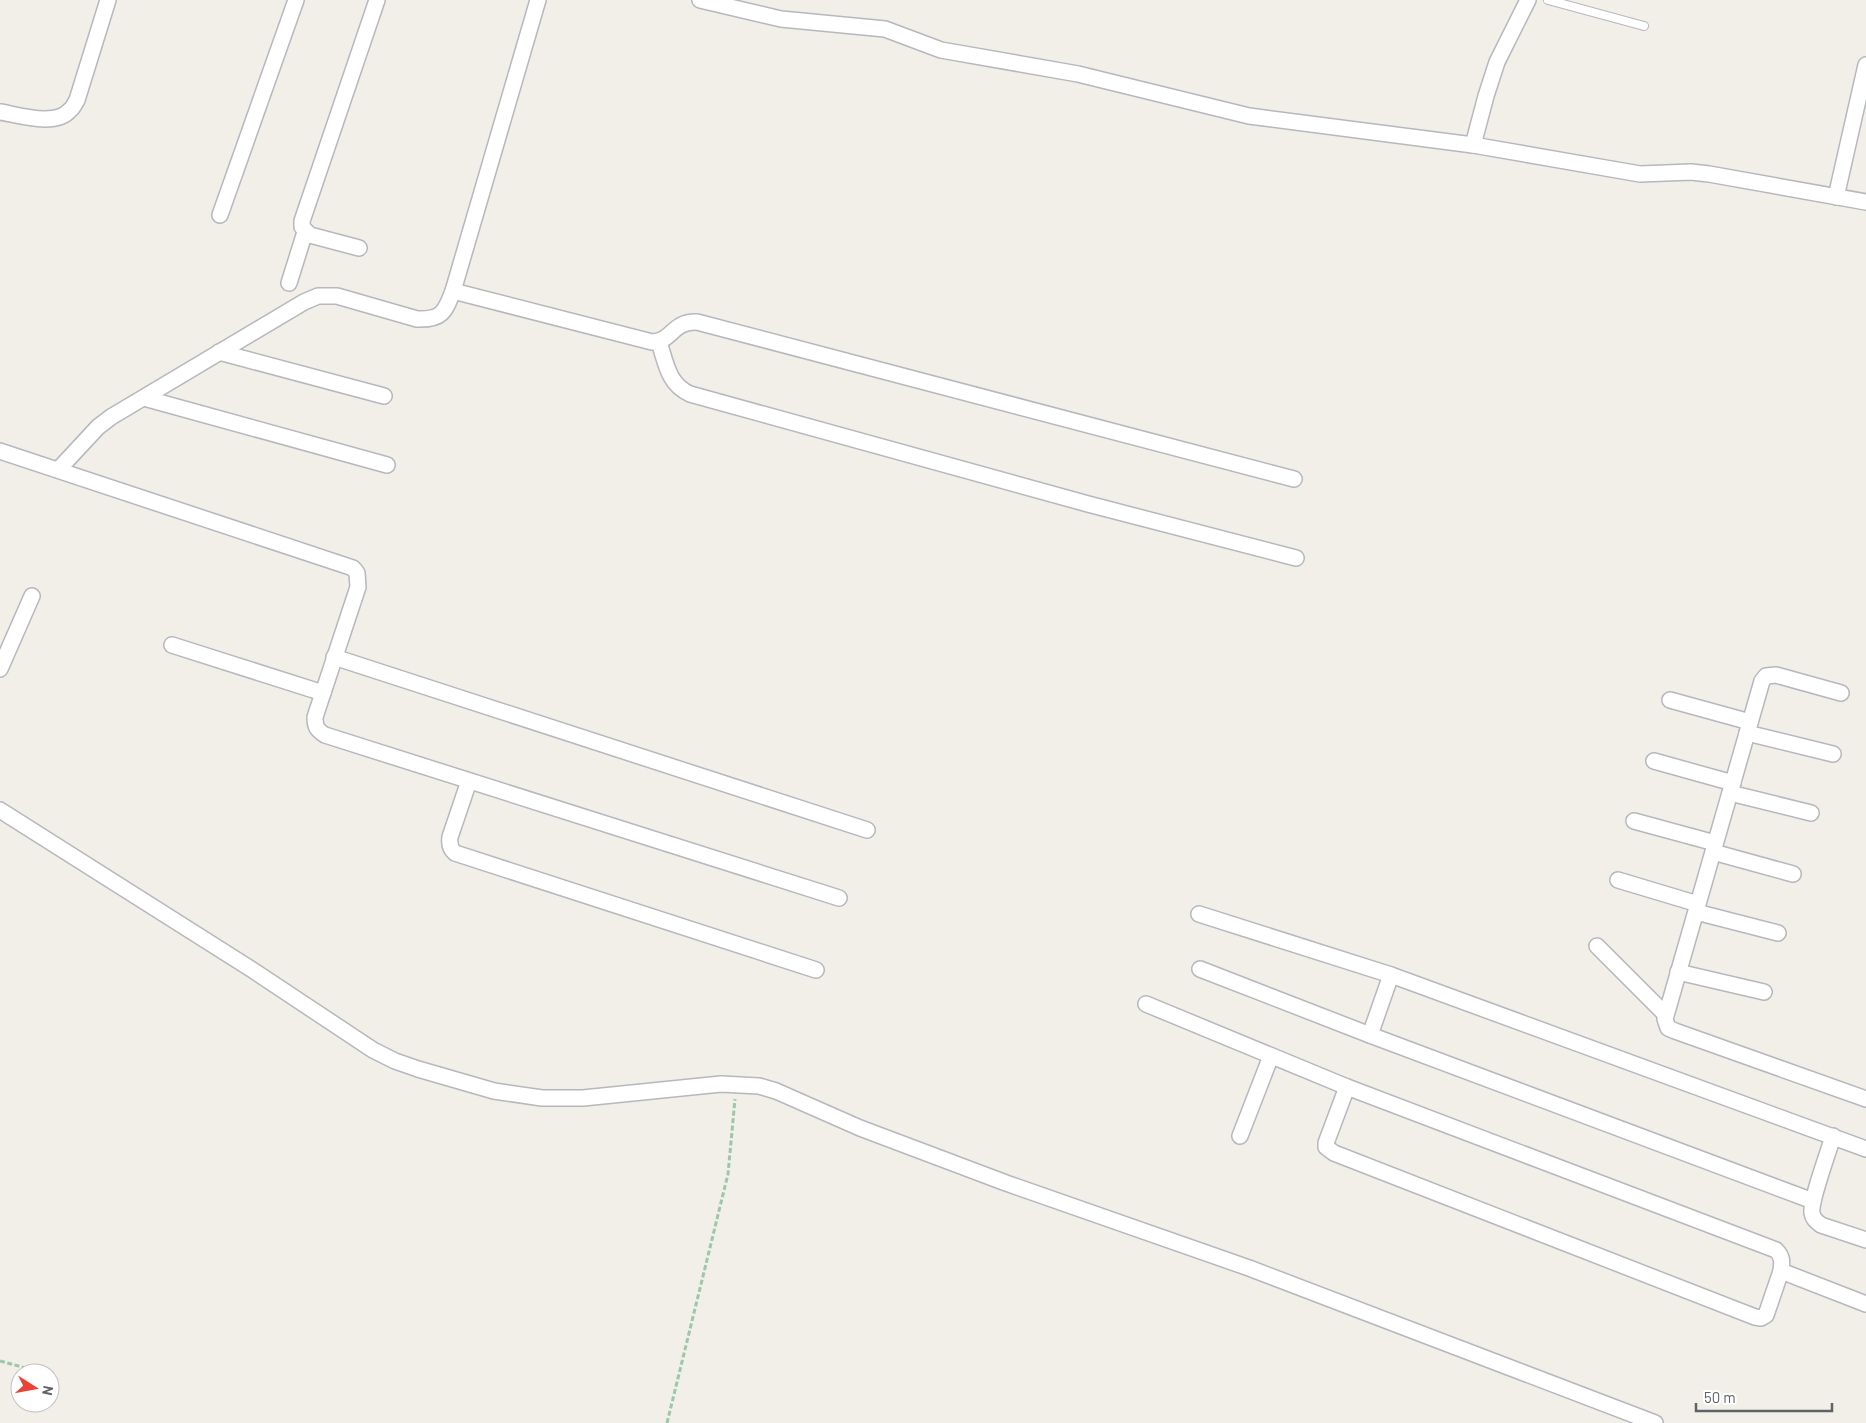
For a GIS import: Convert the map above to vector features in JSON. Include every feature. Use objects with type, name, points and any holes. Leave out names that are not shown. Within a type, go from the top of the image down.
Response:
[{"type":"street","points":[[0,112],[48,120],[61,117],[70,110],[76,100],[108,0]]},
{"type":"street","points":[[220,215],[296,0]]},
{"type":"street","points":[[359,248],[310,235],[302,227],[302,221],[377,0]]},
{"type":"street","points":[[58,470],[98,427],[111,417],[304,302],[318,296],[337,296],[417,319],[429,319],[443,313],[453,291],[538,0]]},
{"type":"street","points":[[700,0],[781,18],[885,29],[940,50],[1078,74],[1249,116],[1473,145],[1640,174],[1691,172],[1709,174],[1866,202]]},
{"type":"street","points":[[1473,145],[1497,62],[1528,0]]},
{"type":"street","points":[[1836,197],[1866,65]]},
{"type":"street","points":[[289,283],[305,232]]},
{"type":"street","points":[[453,291],[652,342],[659,342],[666,338],[681,323],[696,322],[1294,479]]},
{"type":"street","points":[[659,342],[673,382],[677,387],[690,394],[1088,504],[1296,558]]},
{"type":"street","points":[[219,352],[384,396]]},
{"type":"street","points":[[144,398],[387,465]]},
{"type":"street","points":[[0,451],[353,568],[357,574],[358,588],[315,717],[315,725],[318,731],[469,781],[839,898]]},
{"type":"street","points":[[0,669],[32,596]]},
{"type":"street","points":[[172,645],[323,693]]},
{"type":"street","points":[[334,658],[867,830]]},
{"type":"street","points":[[1841,693],[1776,675],[1766,676],[1762,681],[1665,1014],[1666,1024],[1675,1031],[1866,1099]]},
{"type":"street","points":[[1670,700],[1749,728],[1833,754]]},
{"type":"street","points":[[1654,760],[1731,788],[1811,813]]},
{"type":"street","points":[[469,781],[450,837],[450,844],[455,854],[816,970]]},
{"type":"street","points":[[0,810],[251,969],[373,1050],[395,1061],[494,1091],[542,1098],[582,1098],[737,1084],[759,1086],[776,1091],[860,1128],[1006,1183],[1249,1268],[1655,1423]]},
{"type":"street","points":[[1634,821],[1793,874]]},
{"type":"street","points":[[1618,880],[1697,908],[1778,933]]},
{"type":"street","points":[[1199,914],[1390,975],[1866,1148]]},
{"type":"street","points":[[1596,946],[1665,1014]]},
{"type":"street","points":[[1200,969],[1370,1035],[1813,1201]]},
{"type":"street","points":[[1678,972],[1764,992]]},
{"type":"street","points":[[1370,1035],[1390,975]]},
{"type":"street","points":[[1146,1004],[1347,1087],[1776,1250],[1782,1260],[1781,1271],[1766,1315],[1761,1318],[1755,1317],[1334,1153],[1326,1147],[1326,1143],[1347,1087]]},
{"type":"street","points":[[1240,1136],[1271,1056]]},
{"type":"street","points":[[1833,1136],[1813,1201],[1812,1215],[1821,1225],[1866,1240]]},
{"type":"street","points":[[1781,1271],[1866,1304]]},
{"type":"lane","points":[[1548,0],[1644,26]]},
{"type":"path","points":[[667,1423],[728,1174],[737,1084]]}]
